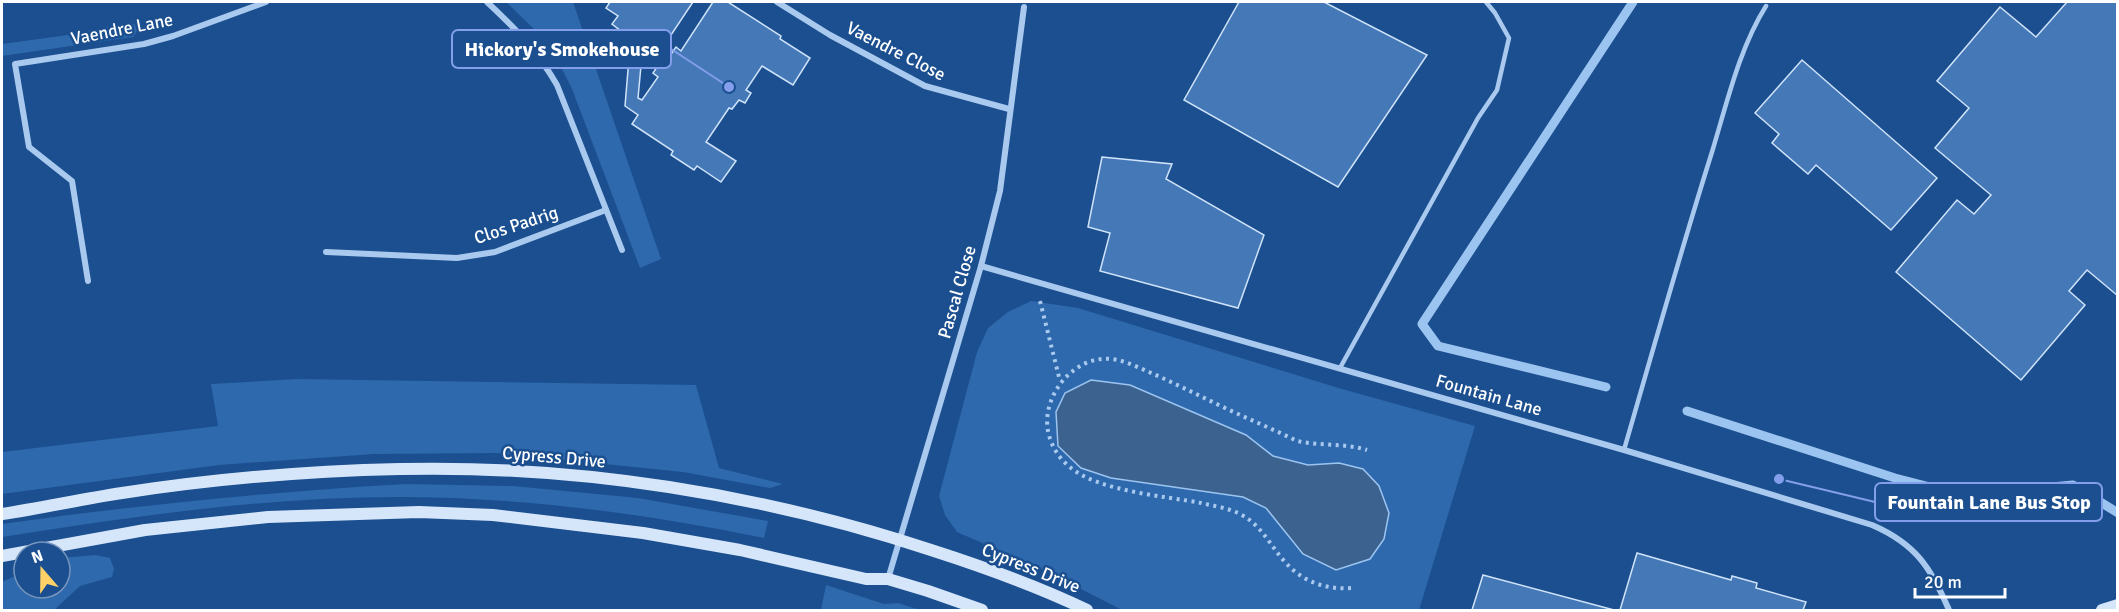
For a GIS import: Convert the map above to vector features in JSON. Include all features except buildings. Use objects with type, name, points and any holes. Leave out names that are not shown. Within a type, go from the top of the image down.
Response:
[{"type":"street","name":"Vaendre Lane","points":[[88,281],[72,181],[29,147],[15,64],[144,44],[173,36],[266,2]]},
{"type":"street","points":[[488,2],[529,42],[557,85],[622,250]]},
{"type":"street","name":"Vaendre Close","points":[[777,2],[830,35],[926,86],[1009,110]]},
{"type":"street","name":"Pascal Close","points":[[888,579],[981,266],[1000,191],[1024,4]]},
{"type":"street","name":"Clos Padrig","points":[[326,252],[457,258],[495,252],[606,210]]},
{"type":"street","name":"Fountain Lane","points":[[981,266],[1624,450],[1872,525],[1893,534],[1927,565],[1949,610]]},
{"type":"street","name":"Cypress Drive","points":[[2,514],[124,493],[285,476],[400,469],[493,470],[591,477],[722,496],[832,520],[900,539],[984,567],[1087,610]]},
{"type":"street","points":[[2,556],[145,530],[268,517],[419,512],[493,515],[643,532],[740,550],[866,579],[888,579],[982,610]]},
{"type":"street","points":[[2102,610],[2118,605]]},
{"type":"lane","points":[[1340,368],[1478,118],[1497,90],[1509,38],[1486,2]]},
{"type":"lane","points":[[1624,450],[1737,71],[1766,6]]},
{"type":"path","points":[[1035,281],[1060,381]]},
{"type":"path","points":[[1351,588],[1336,590],[1320,586],[1297,573],[1285,563],[1255,523],[1239,513],[1088,479],[1070,467],[1050,441],[1047,420],[1049,403],[1060,381],[1073,371],[1094,360],[1112,359],[1133,365],[1297,441],[1313,445],[1354,446],[1367,450]]},
{"type":"shaded area","points":[[506,2],[573,2],[661,259],[640,268],[572,89],[557,59],[534,29]]},
{"type":"shaded area","points":[[130,22],[140,28],[133,37],[2,56],[2,44],[68,35]]},
{"type":"shaded area","points":[[1031,301],[1078,308],[1342,389],[1475,426],[1419,610],[1122,610],[1040,568],[957,532],[945,515],[939,496],[977,352],[988,328],[1008,312]]},
{"type":"shaded area","points":[[297,379],[696,385],[719,468],[783,484],[770,488],[683,472],[496,453],[374,454],[219,465],[2,494],[2,452],[218,426],[211,384]]},
{"type":"shaded area","points":[[1091,380],[1130,385],[1246,435],[1273,456],[1308,465],[1339,463],[1363,469],[1379,486],[1389,513],[1384,539],[1370,559],[1336,570],[1303,554],[1266,508],[1243,497],[1111,478],[1081,468],[1058,446],[1056,412],[1065,393]]},
{"type":"shaded area","points":[[405,484],[513,486],[638,498],[768,521],[764,538],[631,515],[542,504],[453,498],[357,498],[204,509],[2,537],[2,524],[52,517],[203,500]]},
{"type":"shaded area","points":[[96,555],[110,558],[114,569],[112,577],[80,586],[72,593],[72,557]]},
{"type":"shaded area","points":[[12,577],[12,600],[65,600],[54,610],[2,610],[2,582]]},
{"type":"shaded area","points":[[826,585],[884,604],[898,603],[920,610],[821,610]]},
{"type":"waterway","points":[[1606,387],[1438,346],[1422,324],[1633,2]]},
{"type":"waterway","points":[[1687,411],[1895,478],[1961,495],[2073,485],[2118,513]]},
{"type":"place","name":"Hickory's Smokehouse","points":[[729,87]]},
{"type":"place","name":"Fountain Lane Bus Stop","points":[[1779,479]]}]
